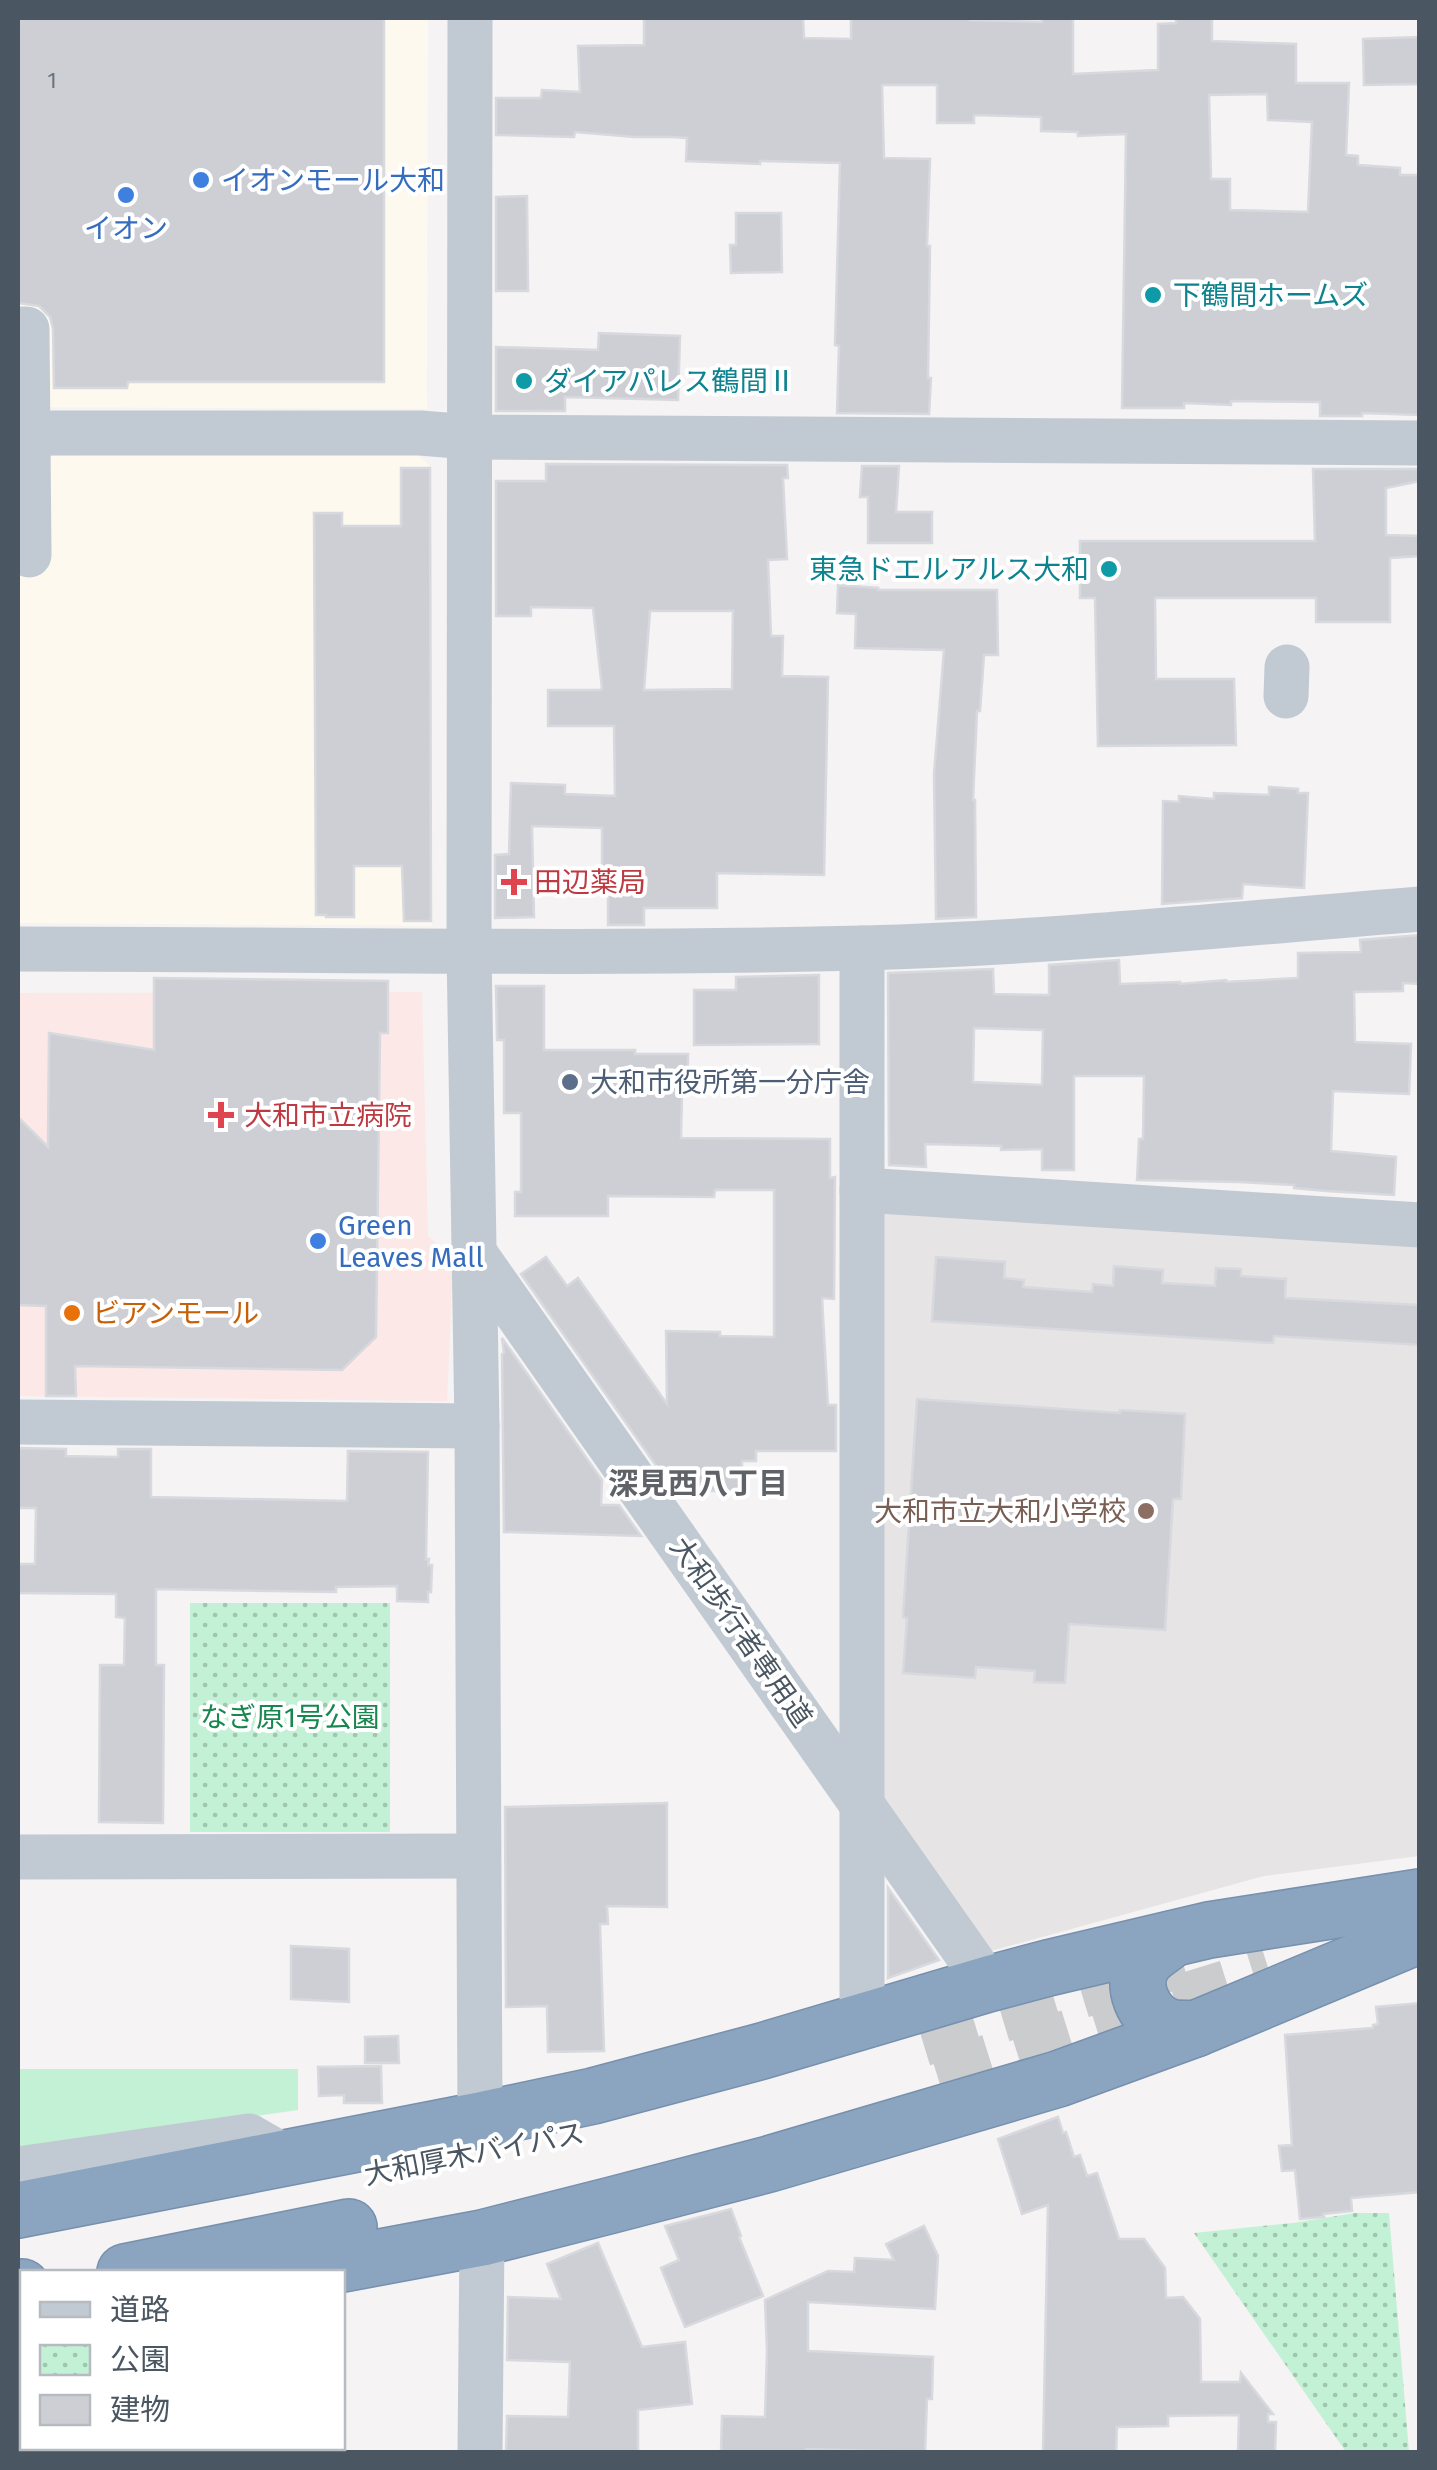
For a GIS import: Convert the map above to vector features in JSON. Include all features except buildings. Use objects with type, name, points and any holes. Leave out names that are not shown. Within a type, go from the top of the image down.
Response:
[{"type":"highway","points":[[18,2210],[593,2096],[1048,1968],[1208,1930],[1420,1897]]},
{"type":"highway","points":[[325,2270],[482,2238],[769,2164],[1040,2084],[1195,2029],[1420,1935]]},
{"type":"highway","points":[[1172,1939],[1144,1962],[1138,1988],[1151,2017],[1169,2027],[1195,2029]]},
{"type":"highway","points":[[1048,1968],[1077,1974],[1095,1988],[1109,2011],[1108,2036],[1094,2066]]},
{"type":"highway","name":"大和厚木バイパス","points":[[18,2234],[478,2157],[757,2089],[930,2059],[771,2127],[604,2172],[135,2270]]},
{"type":"street","points":[[470,18],[469,950],[477,1426],[480,2120]]},
{"type":"street","points":[[18,329],[26,330],[29,555]]},
{"type":"street","points":[[18,433],[420,433],[470,437],[1420,444]]},
{"type":"street","points":[[18,950],[862,948],[994,943],[1420,909]]},
{"type":"street","points":[[862,948],[862,2020]]},
{"type":"street","points":[[862,1190],[1420,1225]]},
{"type":"street","name":"大和歩行者専用道","points":[[473,1251],[974,1964]]},
{"type":"street","points":[[18,1422],[477,1426]]},
{"type":"street","points":[[18,1857],[478,1856]]},
{"type":"street","points":[[18,2169],[249,2136],[287,2158]]},
{"type":"street","points":[[480,2452],[482,2238]]},
{"type":"shaded area","name":"イオンモール大和","points":[[18,18],[428,18],[427,409],[18,407]]},
{"type":"shaded area","points":[[415,452],[430,466],[432,926],[18,923],[18,457]]},
{"type":"shaded area","name":"大和市立病院","points":[[422,992],[428,1236],[453,1259],[447,1401],[18,1396],[18,993]]},
{"type":"shaded area","name":"大和市立大和小学校","points":[[880,1200],[1419,1236],[1419,1856],[1264,1876],[991,1951],[874,1786]]},
{"type":"green space","name":"なぎ原1号公園","points":[[190,1603],[390,1603],[390,1832],[190,1832]]},
{"type":"green space","points":[[18,2069],[298,2069],[298,2110],[18,2149]]},
{"type":"green space","points":[[1355,2213],[1389,2213],[1409,2452],[1346,2452],[1194,2233]]},
{"type":"tunnel","points":[[922,2039],[1182,1960]]},
{"type":"tunnel","points":[[938,2078],[1270,1974]]},
{"type":"place","name":"イオンモール大和","points":[[201,180]]},
{"type":"place","name":"イオン","points":[[126,195]]},
{"type":"place","name":"下鶴間ホームズ","points":[[1153,295]]},
{"type":"place","name":"ダイアパレス鶴間Ⅱ","points":[[524,381]]},
{"type":"place","name":"東急ドエルアルス大和","points":[[1109,569]]},
{"type":"place","name":"田辺薬局","points":[[514,882]]},
{"type":"place","name":"大和市役所第一分庁舎","points":[[570,1082]]},
{"type":"place","name":"大和市立病院","points":[[221,1115]]},
{"type":"place","name":"Green Leaves Mall","points":[[318,1241]]},
{"type":"place","name":"ビアンモール","points":[[72,1313]]},
{"type":"place","name":"大和市立大和小学校","points":[[1146,1511]]},
{"type":"district","name":"深見西八丁目","points":[[698,1484]]}]
